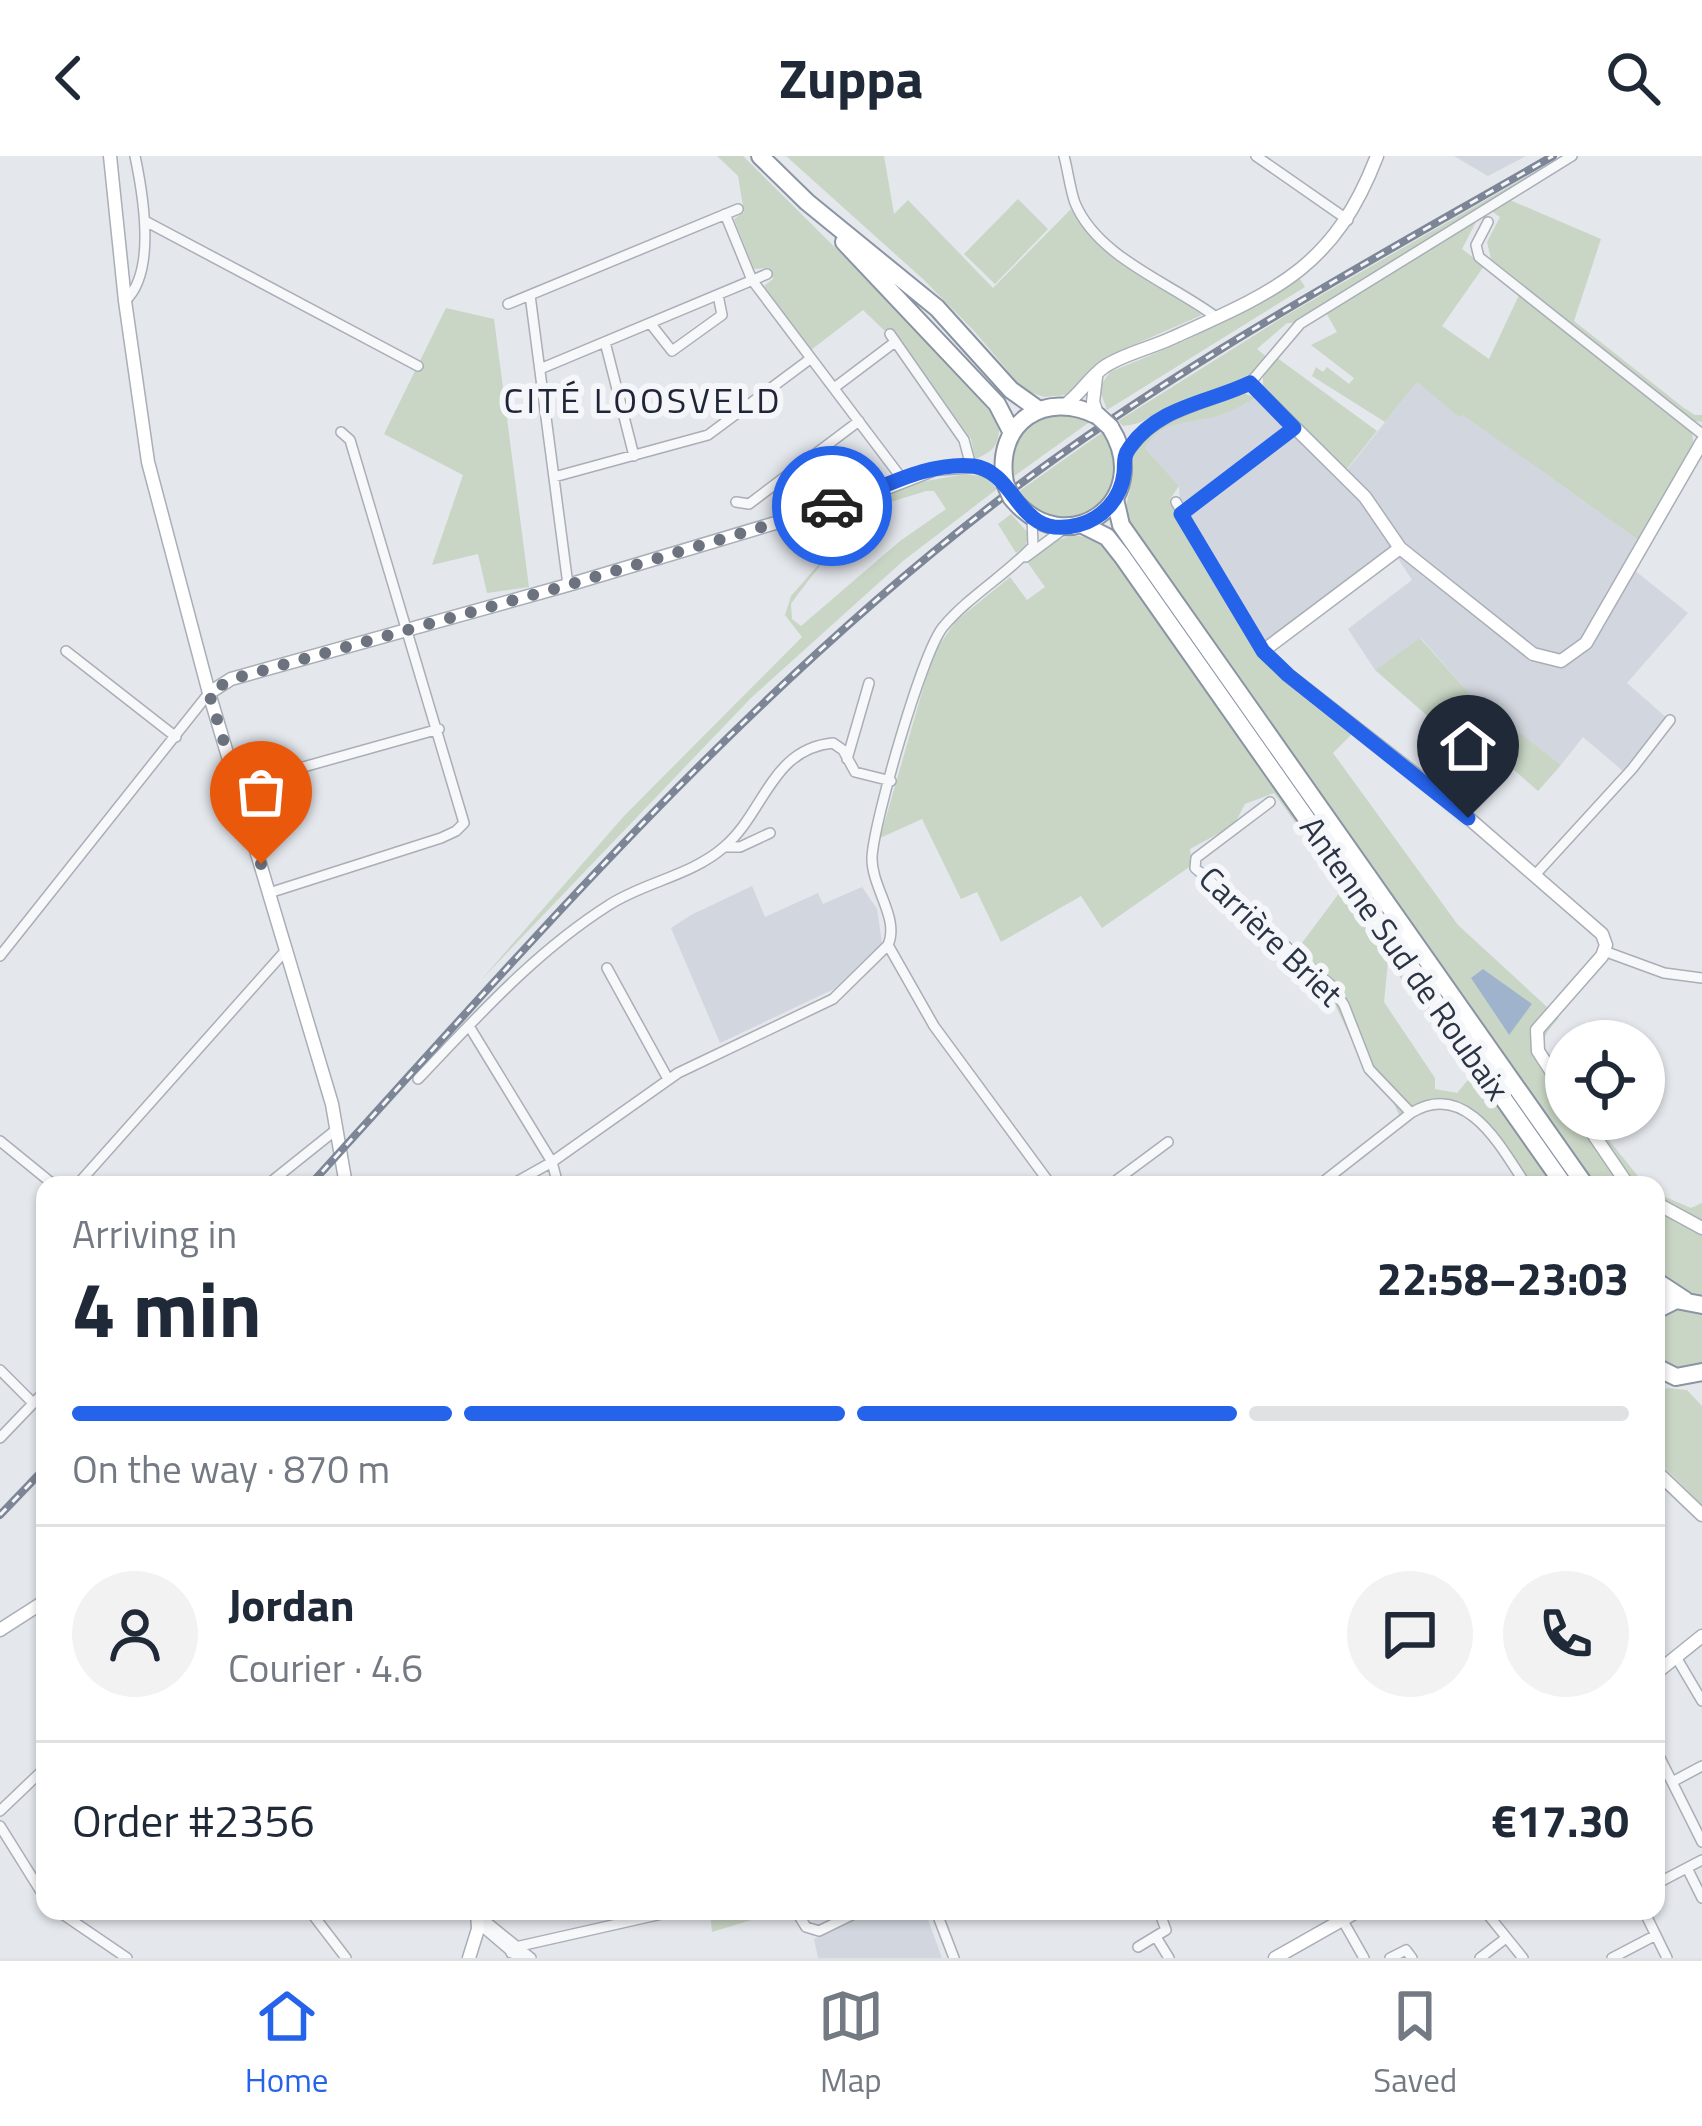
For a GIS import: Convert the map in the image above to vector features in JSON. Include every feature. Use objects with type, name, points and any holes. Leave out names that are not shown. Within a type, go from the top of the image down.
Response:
[{"type":"highway","points":[[760,156],[997,404],[1009,441],[1008,490],[1032,518],[1074,526],[1112,544],[1295,785]]},
{"type":"highway","points":[[806,202],[937,308],[1011,389],[1039,410]]},
{"type":"highway","points":[[1009,441],[1039,410],[1065,405],[1104,422],[1124,458],[1121,486],[1100,514],[1074,526]]},
{"type":"highway","points":[[1115,499],[1121,525],[1295,785]]},
{"type":"highway","name":"Antenne Sud de Roubaix","points":[[1295,785],[1558,1176]]},
{"type":"highway","name":"Antenne Sud de Roubaix","points":[[1295,785],[1578,1176]]},
{"type":"highway","points":[[1665,1286],[1697,1303]]},
{"type":"highway","points":[[1665,1304],[1697,1303]]},
{"type":"highway","points":[[1665,1371],[1702,1391]]},
{"type":"highway","points":[[1678,1377],[1702,1372]]},
{"type":"main road","points":[[110,156],[148,462],[209,693],[337,1129],[345,1176]]},
{"type":"main road","points":[[1065,405],[1107,364],[1216,317],[1312,262],[1348,220],[1377,156]]},
{"type":"main road","points":[[1096,375],[1093,402],[1104,422],[1124,433],[1148,428],[1185,406],[1250,383],[1365,497],[1400,548],[1533,654],[1561,661],[1586,643],[1702,438]]},
{"type":"main road","points":[[1124,458],[1148,428]]},
{"type":"main road","points":[[973,466],[1009,441]]},
{"type":"main road","points":[[209,693],[232,679],[568,585],[869,495],[935,469],[973,466],[995,474],[1008,490]]},
{"type":"main road","points":[[1400,548],[1263,651],[1598,928],[1605,940],[1604,951],[1545,1020]]},
{"type":"main road","points":[[1545,1021],[1537,1030],[1538,1051],[1545,1062]]},
{"type":"main road","points":[[1597,1140],[1622,1176]]},
{"type":"main road","points":[[1665,1207],[1700,1223]]},
{"type":"main road","points":[[1665,1381],[1678,1377]]},
{"type":"main road","points":[[1665,1480],[1702,1515]]},
{"type":"main road","points":[[0,1630],[36,1607]]},
{"type":"main road","points":[[1665,1665],[1702,1636]]},
{"type":"main road","points":[[470,1958],[477,1920]]},
{"type":"main road","points":[[1275,1958],[1340,1920]]},
{"type":"street","points":[[125,301],[134,292],[147,222],[135,156]]},
{"type":"street","points":[[1064,156],[1076,203],[1089,226],[1121,255],[1216,317]]},
{"type":"street","points":[[1256,156],[1348,220]]},
{"type":"street","points":[[1250,383],[1300,324],[1573,156]]},
{"type":"street","points":[[508,304],[738,208]]},
{"type":"street","points":[[725,214],[752,280],[903,480]]},
{"type":"street","points":[[147,222],[418,366]]},
{"type":"street","points":[[1488,222],[1476,245],[1479,257],[1702,438]]},
{"type":"street","points":[[540,369],[767,274]]},
{"type":"street","points":[[530,295],[568,585]]},
{"type":"street","points":[[650,323],[672,352],[722,315],[718,295]]},
{"type":"street","points":[[834,388],[892,338],[964,440],[973,466]]},
{"type":"street","points":[[604,342],[634,456]]},
{"type":"street","points":[[554,477],[708,435],[810,359]]},
{"type":"street","points":[[736,502],[749,504],[860,421]]},
{"type":"street","points":[[1181,514],[1294,428]]},
{"type":"street","points":[[269,893],[441,838],[462,826],[463,811],[439,729],[350,440],[341,431]]},
{"type":"street","points":[[1176,502],[1263,651]]},
{"type":"street","points":[[528,1176],[668,1079],[833,999],[888,945],[892,927],[877,889],[872,857],[922,668],[941,629],[1033,546],[1032,518]]},
{"type":"street","points":[[1021,559],[1074,526]]},
{"type":"street","points":[[66,651],[176,737]]},
{"type":"street","points":[[847,759],[868,683]]},
{"type":"street","points":[[0,956],[209,693]]},
{"type":"street","points":[[1535,875],[1622,781],[1670,720]]},
{"type":"street","points":[[239,785],[439,729]]},
{"type":"street","points":[[724,847],[795,755],[833,743],[854,772],[891,781]]},
{"type":"street","name":"Carrière Briet","points":[[1270,802],[1196,858],[1195,868],[1331,985],[1348,1012],[1370,1070],[1411,1113]]},
{"type":"street","points":[[418,1079],[526,967],[606,907],[724,847],[740,847],[770,833]]},
{"type":"street","points":[[888,945],[934,1025],[1045,1176]]},
{"type":"street","points":[[85,1176],[286,949]]},
{"type":"street","points":[[1604,951],[1675,976],[1702,978]]},
{"type":"street","points":[[607,968],[668,1079]]},
{"type":"street","points":[[469,1026],[556,1176]]},
{"type":"street","points":[[1330,1176],[1411,1113],[1435,1103],[1464,1109],[1489,1130],[1520,1176]]},
{"type":"street","points":[[279,1176],[337,1129]]},
{"type":"street","points":[[0,1142],[43,1176]]},
{"type":"street","points":[[1122,1176],[1168,1142]]},
{"type":"street","points":[[0,1370],[33,1403]]},
{"type":"street","points":[[0,1438],[36,1400]]},
{"type":"street","points":[[1676,1657],[1702,1701]]},
{"type":"street","points":[[1672,1781],[1702,1766]]},
{"type":"street","points":[[1665,1769],[1702,1842]]},
{"type":"street","points":[[0,1811],[36,1777]]},
{"type":"street","points":[[0,1826],[36,1884]]},
{"type":"street","points":[[1665,1879],[1702,1860]]},
{"type":"street","points":[[1687,1868],[1702,1898]]},
{"type":"street","points":[[71,1920],[127,1958]]},
{"type":"street","points":[[317,1920],[346,1958]]},
{"type":"street","points":[[482,1920],[516,1953],[531,1958]]},
{"type":"street","points":[[516,1953],[641,1920]]},
{"type":"street","points":[[802,1920],[819,1931],[842,1920]]},
{"type":"street","points":[[940,1920],[954,1958]]},
{"type":"street","points":[[1138,1947],[1167,1927],[1164,1920]]},
{"type":"street","points":[[1350,1920],[1364,1958]]},
{"type":"street","points":[[1492,1920],[1523,1958]]},
{"type":"street","points":[[1648,1920],[1667,1958]]},
{"type":"street","points":[[1612,1958],[1656,1935]]},
{"type":"street","points":[[1156,1937],[1168,1958]]},
{"type":"street","points":[[1480,1958],[1506,1938]]},
{"type":"street","points":[[1390,1958],[1406,1950],[1412,1958]]},
{"type":"shaded area","points":[[1454,156],[1526,156],[1488,176]]},
{"type":"shaded area","points":[[1417,382],[1638,540],[1634,570],[1688,613],[1627,683],[1668,719],[1644,763],[1630,777],[1583,737],[1561,765],[1477,702],[1421,638],[1375,670],[1348,629],[1412,580],[1397,557],[1268,641],[1261,639],[1180,506],[1179,486],[1145,448],[1151,437],[1174,423],[1221,415],[1256,398],[1339,480]]},
{"type":"shaded area","points":[[752,886],[765,917],[818,893],[823,904],[862,887],[877,909],[882,943],[834,989],[720,1043],[671,928]]},
{"type":"shaded area","points":[[851,1920],[928,1920],[942,1958],[818,1958],[814,1939]]},
{"type":"green space","points":[[717,156],[743,156],[901,313],[999,421],[997,440],[988,453],[975,459],[971,439],[894,330],[887,333],[863,310],[811,350],[764,286],[773,279],[769,268],[754,269],[734,219],[744,212],[738,176]]},
{"type":"green space","points":[[786,156],[884,156],[894,214],[908,200],[993,288],[1071,209],[1115,259],[1202,315],[1106,357],[1066,395],[1044,397],[1024,390],[924,280]]},
{"type":"green space","points":[[1562,156],[1570,156],[1322,307],[1287,323],[1257,349],[1268,358],[1246,377],[1138,423],[1123,426],[1118,421],[1285,316]]},
{"type":"green space","points":[[1505,198],[1601,239],[1574,321],[1684,408],[1702,415],[1702,422],[1694,421],[1491,259],[1487,242],[1500,217],[1490,210],[1479,216],[1462,249],[1484,266],[1442,326],[1489,359],[1519,295],[1692,433],[1694,446],[1638,540],[1463,415],[1459,417],[1417,382],[1385,422],[1312,376],[1316,367],[1323,372],[1327,367],[1349,384],[1354,378],[1311,345],[1337,332],[1325,311]]},
{"type":"green space","points":[[1018,199],[1048,229],[995,284],[964,254]]},
{"type":"green space","points":[[1300,279],[1305,287],[1107,410],[1099,388],[1110,372],[1185,341]]},
{"type":"green space","points":[[446,308],[494,319],[529,587],[487,593],[478,554],[432,565],[463,475],[384,434]]},
{"type":"green space","points":[[1276,357],[1377,431],[1346,470],[1263,391],[1263,377]]},
{"type":"green space","points":[[1244,393],[1256,398],[1221,415],[1160,431],[1145,448],[1179,486],[1170,499],[1265,659],[1354,732],[1333,753],[1458,925],[1559,1018],[1545,1020],[1545,1118],[1127,523],[1132,460],[1139,443],[1180,414]],"holes":[[[1472,979],[1532,1004],[1508,1034]]]},
{"type":"green space","points":[[1051,414],[1072,414],[1091,421],[1013,477],[1013,456],[1020,438]]},
{"type":"green space","points":[[1103,432],[1115,468],[1103,500],[1090,512],[1075,519],[1057,519],[1036,510],[1018,492]]},
{"type":"green space","points":[[966,474],[987,477],[997,489],[903,561],[751,698],[481,980],[624,816],[802,637],[785,615],[791,596],[877,498],[903,485]],"holes":[[[934,491],[946,509],[900,541],[801,626],[792,619],[791,604],[862,521],[891,502]]]},
{"type":"green space","points":[[1011,514],[1029,534],[1025,547],[1016,553],[998,524]]},
{"type":"green space","points":[[1073,535],[1101,540],[1551,1176],[1516,1176],[1489,1136],[1461,1114],[1446,1109],[1427,1111],[1407,1121],[1369,1076],[1328,990],[1293,955],[1343,888],[1274,793],[1245,804],[1234,825],[1190,849],[1192,865],[1102,928],[1081,896],[1001,942],[977,892],[961,899],[922,819],[880,838],[933,654],[956,621],[1010,577],[1027,600],[1045,587],[1028,563],[1058,540]],"holes":[[[1388,961],[1472,1075],[1457,1093],[1435,1089],[1435,1078],[1384,1002]]]},
{"type":"green space","points":[[1420,638],[1477,702],[1439,726],[1375,670]]},
{"type":"green space","points":[[1496,715],[1561,765],[1538,791],[1478,738]]},
{"type":"green space","points":[[1560,1140],[1609,1140],[1638,1176],[1586,1176]]},
{"type":"green space","points":[[1665,1197],[1691,1208],[1702,1203],[1702,1296],[1678,1291],[1665,1280]]},
{"type":"green space","points":[[1681,1307],[1702,1315],[1702,1363],[1683,1371],[1665,1362],[1665,1312]]},
{"type":"green space","points":[[1665,1389],[1687,1390],[1702,1406],[1702,1505],[1665,1468]]},
{"type":"green space","points":[[711,1920],[751,1920],[712,1932]]},
{"type":"water","points":[[1483,969],[1532,1004],[1509,1035],[1471,978]]},
{"type":"railway","points":[[318,1176],[636,830],[808,662],[898,582],[1058,457],[1195,365],[1553,156]]},
{"type":"railway","points":[[0,1515],[36,1477]]},
{"type":"way so far","points":[[261,864],[209,693],[232,679],[832,506]]},
{"type":"district","name":"CITÉ LOOSVELD","points":[[643,400]]},
{"type":"route","points":[[832,506],[935,469],[975,466],[1005,483],[1011,497],[1032,518],[1048,525],[1081,524],[1115,499],[1124,458],[1148,428],[1200,399],[1250,383],[1294,428],[1181,514],[1263,651],[1468,818]]}]
